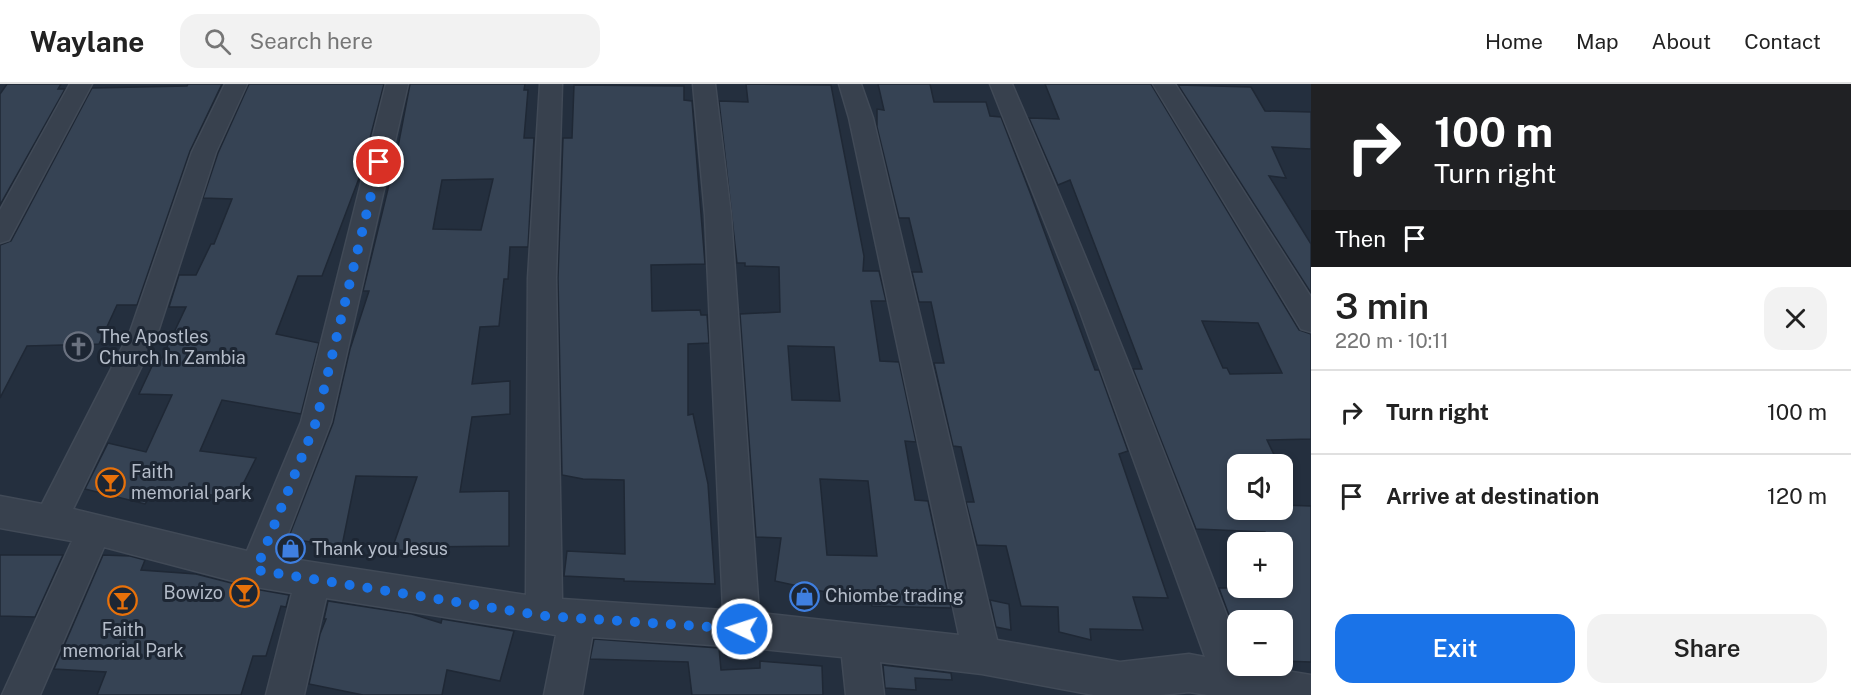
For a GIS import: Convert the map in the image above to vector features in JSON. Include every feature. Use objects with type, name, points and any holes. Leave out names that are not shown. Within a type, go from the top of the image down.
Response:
[{"type":"street","points":[[0,233],[81,84]]},
{"type":"street","points":[[51,520],[144,332],[204,152],[236,84]]},
{"type":"street","points":[[256,570],[316,422],[397,84]]},
{"type":"street","points":[[551,84],[542,278],[563,695]]},
{"type":"street","points":[[704,84],[718,215],[742,629]]},
{"type":"street","points":[[850,84],[861,118],[982,656]]},
{"type":"street","points":[[1001,84],[1042,178],[1143,436],[1232,680]]},
{"type":"street","points":[[1164,84],[1311,321]]},
{"type":"street","points":[[0,512],[95,529],[256,570],[560,617],[742,629],[982,656],[1121,688],[1232,680],[1311,694]]},
{"type":"street","points":[[21,695],[95,529]]},
{"type":"street","points":[[285,695],[312,580]]},
{"type":"street","points":[[859,641],[865,695]]},
{"type":"building","points":[[7,84],[61,84],[58,89],[65,89],[0,205],[0,94]]},
{"type":"building","points":[[188,84],[222,84],[190,151],[137,305],[117,305],[99,344],[27,346],[0,398],[0,245],[11,241],[92,88],[187,86]]},
{"type":"building","points":[[249,84],[384,84],[361,173],[322,276],[298,276],[276,334],[319,343],[301,414],[222,400],[200,451],[256,458],[236,498],[156,488],[145,504],[85,489],[108,443],[146,452],[172,395],[139,394],[153,364],[159,364],[186,307],[169,307],[179,275],[196,275],[211,244],[214,244],[232,199],[203,198],[218,153]]},
{"type":"building","points":[[410,84],[525,84],[524,90],[528,90],[524,138],[534,138],[528,247],[510,247],[508,279],[504,279],[499,326],[480,327],[472,384],[510,381],[510,414],[472,417],[460,492],[509,491],[509,546],[420,547],[418,553],[392,549],[417,477],[356,476],[342,546],[288,539],[333,423],[350,349],[369,291],[363,291],[397,152]],"holes":[[[493,179],[481,230],[433,229],[442,180]]]},
{"type":"building","points":[[746,84],[831,85],[864,256],[863,271],[879,271],[886,301],[871,301],[880,361],[899,362],[916,442],[905,441],[915,500],[928,501],[951,608],[872,606],[871,602],[775,581],[781,538],[756,537],[740,314],[780,312],[779,267],[745,266],[745,263],[737,263],[719,101],[748,102]],"holes":[[[788,346],[834,347],[840,401],[792,400]],[[820,479],[868,481],[877,556],[827,555]]]},
{"type":"building","points":[[878,84],[930,84],[934,102],[986,102],[990,116],[1001,117],[1095,370],[1099,370],[1128,451],[1119,454],[1168,598],[1133,597],[1143,630],[1090,629],[1091,640],[1059,632],[1058,607],[1021,606],[1006,546],[977,545],[966,502],[974,502],[961,447],[953,446],[934,363],[944,363],[931,302],[919,302],[912,272],[922,272],[909,218],[899,218],[877,127],[877,109],[884,110]]},
{"type":"building","points":[[1045,84],[1151,84],[1299,330],[1311,334],[1311,439],[1267,440],[1274,454],[1227,454],[1227,520],[1293,520],[1293,505],[1311,506],[1311,662],[1293,661],[1293,610],[1227,610],[1219,588],[1227,588],[1227,598],[1293,598],[1293,532],[1196,529],[1133,369],[1142,369],[1070,180],[1058,185],[1029,118],[1059,119]],"holes":[[[1202,321],[1258,323],[1282,373],[1230,374],[1227,368],[1223,368]]]},
{"type":"building","points":[[574,85],[684,86],[684,100],[692,101],[705,264],[651,265],[652,311],[700,310],[701,315],[707,315],[709,343],[688,344],[688,415],[693,414],[708,484],[715,584],[624,581],[624,579],[564,576],[567,551],[625,554],[624,480],[583,479],[562,475],[558,278],[563,138],[572,138]]},
{"type":"building","points":[[1178,85],[1251,87],[1265,111],[1311,112],[1311,149],[1272,147],[1286,178],[1269,176],[1311,244],[1311,293]]},
{"type":"building","points":[[0,555],[63,555],[35,617],[0,616]]},
{"type":"building","points":[[103,555],[130,556],[145,560],[141,570],[196,574],[289,595],[286,607],[281,606],[266,656],[253,656],[241,695],[97,695],[106,672],[54,669]]},
{"type":"building","points":[[990,600],[1009,604],[1011,630],[996,627]]},
{"type":"building","points":[[328,601],[412,614],[441,623],[442,619],[514,631],[500,681],[447,670],[442,695],[363,695],[309,684],[320,634],[326,619],[324,619]]},
{"type":"building","points":[[594,639],[719,648],[721,670],[760,668],[760,661],[822,666],[823,695],[692,695],[688,662],[590,659]]},
{"type":"building","points":[[883,665],[951,673],[952,680],[915,678],[916,690],[885,688]]},
{"type":"place","name":"The Apostles Church In Zambia","points":[[78,347]]},
{"type":"place","name":"Faith memorial park","points":[[110,482]]},
{"type":"place","name":"Thank you Jesus","points":[[291,549]]},
{"type":"place","name":"Bowizo","points":[[244,593]]},
{"type":"place","name":"Chiombe trading","points":[[804,596]]},
{"type":"place","name":"Faith memorial Park","points":[[123,601]]},
{"type":"route","points":[[379,162],[316,422],[256,570],[544,616],[742,629]]}]
